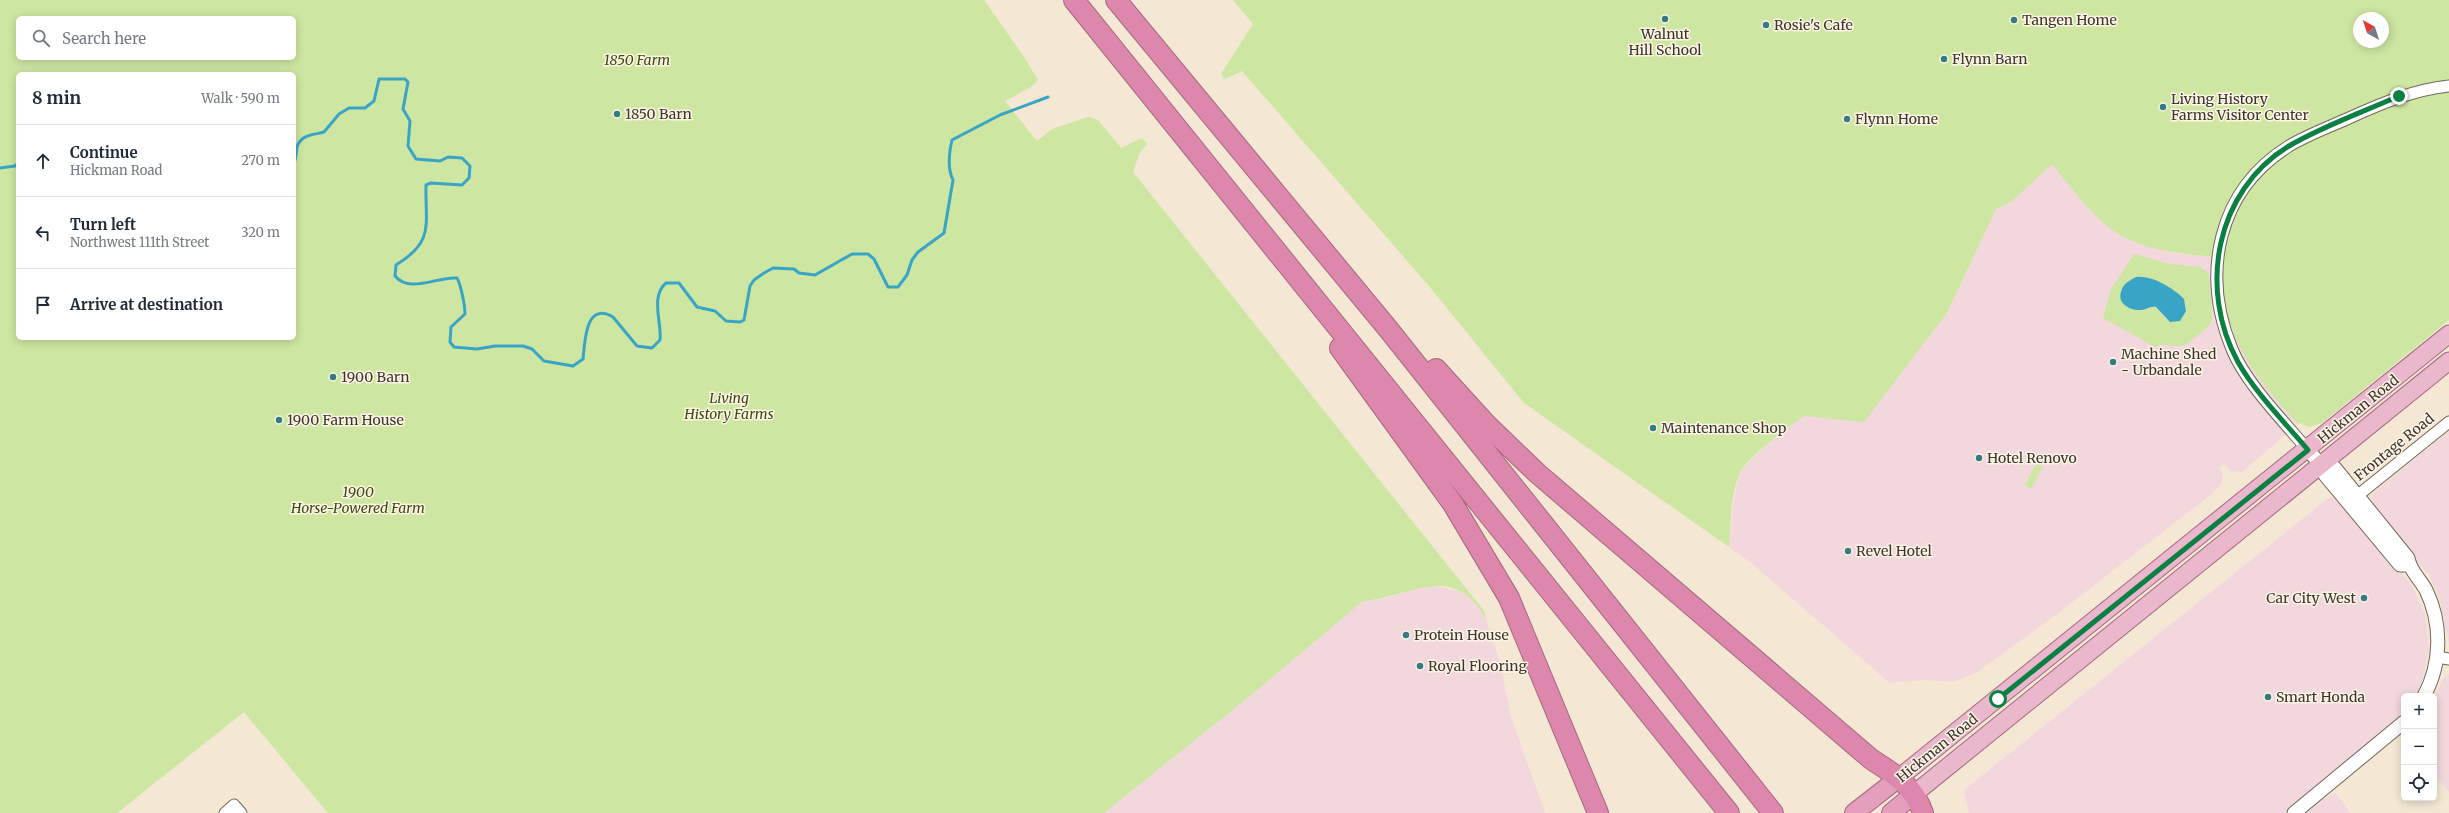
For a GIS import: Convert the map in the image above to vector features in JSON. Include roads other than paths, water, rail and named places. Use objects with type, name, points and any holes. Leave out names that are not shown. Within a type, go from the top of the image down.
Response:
[{"type":"highway","points":[[1074,0],[1254,221],[1729,813]]},
{"type":"highway","points":[[1116,0],[1388,330],[1773,813]]},
{"type":"highway","points":[[1254,221],[1342,351],[1474,535],[1509,598],[1598,813]]},
{"type":"highway","points":[[1388,330],[1421,354],[1486,424],[1537,473],[1871,759],[1900,778],[1914,794],[1923,813]]},
{"type":"highway","name":"Hickman Road","points":[[1854,813],[1900,778]]},
{"type":"highway","name":"Hickman Road","points":[[1891,813],[1914,794]]},
{"type":"main road","name":"Hickman Road","points":[[1900,778],[2308,450],[2449,334]]},
{"type":"main road","name":"Hickman Road","points":[[1914,794],[2449,361]]},
{"type":"street","points":[[2409,565],[2400,565],[2325,475],[2320,464],[2245,373],[2232,349],[2225,331],[2217,300],[2216,265],[2228,219],[2240,195],[2255,175],[2289,146],[2399,96],[2419,90],[2449,86]]},
{"type":"street","name":"Frontage Road","points":[[2357,496],[2449,422]]},
{"type":"street","points":[[2320,464],[2335,468],[2408,558],[2409,565],[2426,589],[2432,604],[2443,658],[2426,693]]},
{"type":"street","points":[[2294,813],[2401,724]]},
{"type":"street","points":[[225,813],[238,809]]},
{"type":"water","points":[[2136,277],[2149,278],[2162,283],[2184,299],[2186,311],[2180,321],[2170,322],[2156,307],[2137,310],[2129,308],[2123,303],[2120,296],[2123,287],[2128,281]]},
{"type":"waterway","points":[[296,158],[297,147],[305,137],[324,132],[339,114],[349,108],[365,108],[374,101],[379,79],[405,79],[408,82],[403,109],[410,121],[408,146],[416,159],[440,161],[448,157],[462,158],[470,166],[469,178],[462,185],[431,183],[426,185],[426,222],[422,240],[417,248],[396,265],[395,276],[408,284],[457,278],[460,285],[465,314],[451,327],[450,342],[454,347],[477,349],[495,346],[523,346],[532,349],[544,361],[573,366],[583,359],[588,326],[597,314],[604,314],[613,317],[637,346],[652,348],[660,340],[658,302],[661,288],[666,283],[679,283],[697,307],[715,311],[726,321],[740,322],[744,320],[750,286],[754,280],[773,268],[794,269],[799,273],[815,275],[852,254],[868,254],[874,259],[888,287],[898,287],[907,275],[912,260],[918,252],[944,233],[953,180],[949,160],[952,140],[1000,115],[1048,97]]},
{"type":"waterway","points":[[0,168],[16,165]]},
{"type":"place","name":"Walnut Hill School","points":[[1665,19]]},
{"type":"place","name":"Tangen Home","points":[[2014,20]]},
{"type":"place","name":"Rosie's Cafe","points":[[1766,25]]},
{"type":"place","name":"Flynn Barn","points":[[1944,59]]},
{"type":"place","name":"Living History Farms Visitor Center","points":[[2163,107]]},
{"type":"place","name":"1850 Barn","points":[[617,114]]},
{"type":"place","name":"Flynn Home","points":[[1847,119]]},
{"type":"place","name":"Machine Shed - Urbandale","points":[[2113,362]]},
{"type":"place","name":"1900 Barn","points":[[333,377]]},
{"type":"place","name":"1900 Farm House","points":[[279,420]]},
{"type":"place","name":"Maintenance Shop","points":[[1653,428]]},
{"type":"place","name":"Hotel Renovo","points":[[1979,458]]},
{"type":"place","name":"Revel Hotel","points":[[1848,551]]},
{"type":"place","name":"Car City West","points":[[2364,598]]},
{"type":"place","name":"Protein House","points":[[1406,635]]},
{"type":"place","name":"Royal Flooring","points":[[1420,666]]},
{"type":"place","name":"Smart Honda","points":[[2268,697]]},
{"type":"park label","name":"1850 Farm","points":[[637,60]]},
{"type":"park label","name":"Living History Farms","points":[[729,406]]},
{"type":"park label","name":"1900 Horse-Powered Farm","points":[[358,500]]}]
